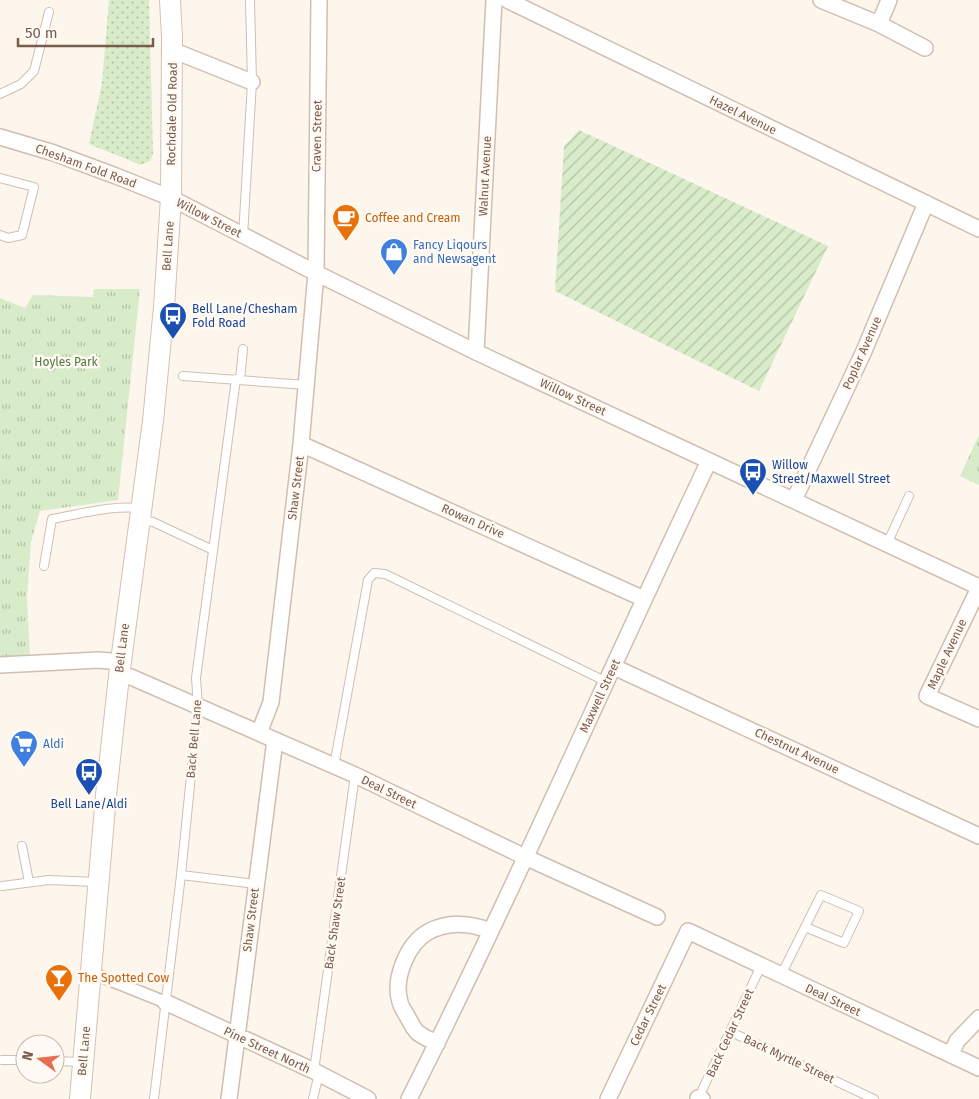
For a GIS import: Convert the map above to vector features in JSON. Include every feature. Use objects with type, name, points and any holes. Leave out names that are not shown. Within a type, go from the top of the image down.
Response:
[{"type":"main road","name":"Rochdale Old Road","points":[[170,0],[172,50],[171,198]]},
{"type":"main road","name":"Bell Lane","points":[[80,1099],[97,882],[120,669],[159,369],[171,198]]},
{"type":"street","name":"Craven Street","points":[[316,273],[319,0]]},
{"type":"street","name":"Walnut Avenue","points":[[476,352],[494,0]]},
{"type":"street","name":"Hazel Avenue","points":[[507,0],[979,229]]},
{"type":"street","points":[[821,0],[878,24],[925,48]]},
{"type":"street","points":[[878,24],[889,0]]},
{"type":"street","points":[[172,50],[252,82]]},
{"type":"street","name":"Chesham Fold Road","points":[[0,137],[54,153],[171,198]]},
{"type":"street","name":"Willow Street","points":[[171,198],[316,273],[476,352],[979,587]]},
{"type":"street","name":"Poplar Avenue","points":[[794,500],[864,351],[926,204]]},
{"type":"street","name":"Shaw Street","points":[[259,733],[271,702],[301,444],[316,273]]},
{"type":"street","name":"Rowan Drive","points":[[301,444],[644,598]]},
{"type":"street","name":"Maxwell Street","points":[[409,1099],[491,932],[644,598],[710,461]]},
{"type":"street","name":"Maple Avenue","points":[[979,587],[927,696],[979,719]]},
{"type":"street","name":"Deal Street","points":[[0,665],[99,660],[120,669],[131,677],[355,775],[525,858],[657,917]]},
{"type":"street","name":"Chestnut Avenue","points":[[614,667],[979,836]]},
{"type":"street","name":"Shaw Street","points":[[229,1099],[276,740]]},
{"type":"street","points":[[437,1044],[416,1031],[400,1002],[399,984],[401,968],[411,948],[427,932],[444,926],[463,924],[477,926],[491,932]]},
{"type":"street","name":"Deal Street","points":[[688,931],[979,1068]]},
{"type":"street","name":"Cedar Street","points":[[608,1099],[688,931]]},
{"type":"street","points":[[90,972],[166,1002]]},
{"type":"street","name":"Pine Street North","points":[[166,1002],[237,1034],[368,1099]]},
{"type":"street","points":[[951,1055],[957,1041],[979,1018]]},
{"type":"lane","points":[[244,236],[252,82],[250,0]]},
{"type":"lane","points":[[0,94],[21,84],[34,71],[49,12]]},
{"type":"lane","points":[[0,178],[34,187],[22,235],[8,238],[0,235]]},
{"type":"lane","name":"Back Bell Lane","points":[[154,1099],[181,875],[198,706],[196,678],[243,350]]},
{"type":"lane","points":[[183,376],[307,384]]},
{"type":"lane","points":[[887,544],[910,496]]},
{"type":"lane","points":[[44,566],[52,519],[128,507],[153,522],[213,550]]},
{"type":"lane","points":[[334,766],[368,580],[374,573],[385,574],[607,682]]},
{"type":"lane","name":"Back Shaw Street","points":[[313,1099],[355,775]]},
{"type":"lane","points":[[22,846],[29,882]]},
{"type":"lane","points":[[181,875],[256,884]]},
{"type":"lane","points":[[2,886],[49,880],[97,882]]},
{"type":"lane","points":[[781,975],[805,927],[821,895],[858,911],[844,943],[805,927]]},
{"type":"lane","name":"Back Cedar Street","points":[[699,1098],[761,966]]},
{"type":"lane","name":"Back Myrtle Street","points":[[731,1032],[874,1099]]},
{"type":"lane","points":[[2,1060],[15,1060]]},
{"type":"lane","points":[[65,1062],[84,1063]]},
{"type":"green space","points":[[109,0],[149,0],[153,154],[150,161],[141,165],[89,144],[102,83]]},
{"type":"green space","points":[[579,130],[828,246],[759,391],[555,291],[564,146]]},
{"type":"green space","name":"Hoyles Park","points":[[94,289],[140,289],[118,500],[40,511],[31,542],[27,597],[30,655],[0,657],[0,298],[25,308],[33,295],[93,297]]},
{"type":"green space","points":[[979,435],[979,485],[960,476]]},
{"type":"place","name":"Coffee and Cream","points":[[346,242]]},
{"type":"place","name":"Fancy Liqours and Newsagent","points":[[394,276]]},
{"type":"place","name":"Bell Lane/Chesham Fold Road","points":[[173,340]]},
{"type":"place","name":"Willow Street/Maxwell Street","points":[[753,496]]},
{"type":"place","name":"Aldi","points":[[24,768]]},
{"type":"place","name":"Bell Lane/Aldi","points":[[89,796]]},
{"type":"place","name":"The Spotted Cow","points":[[59,1002]]}]
